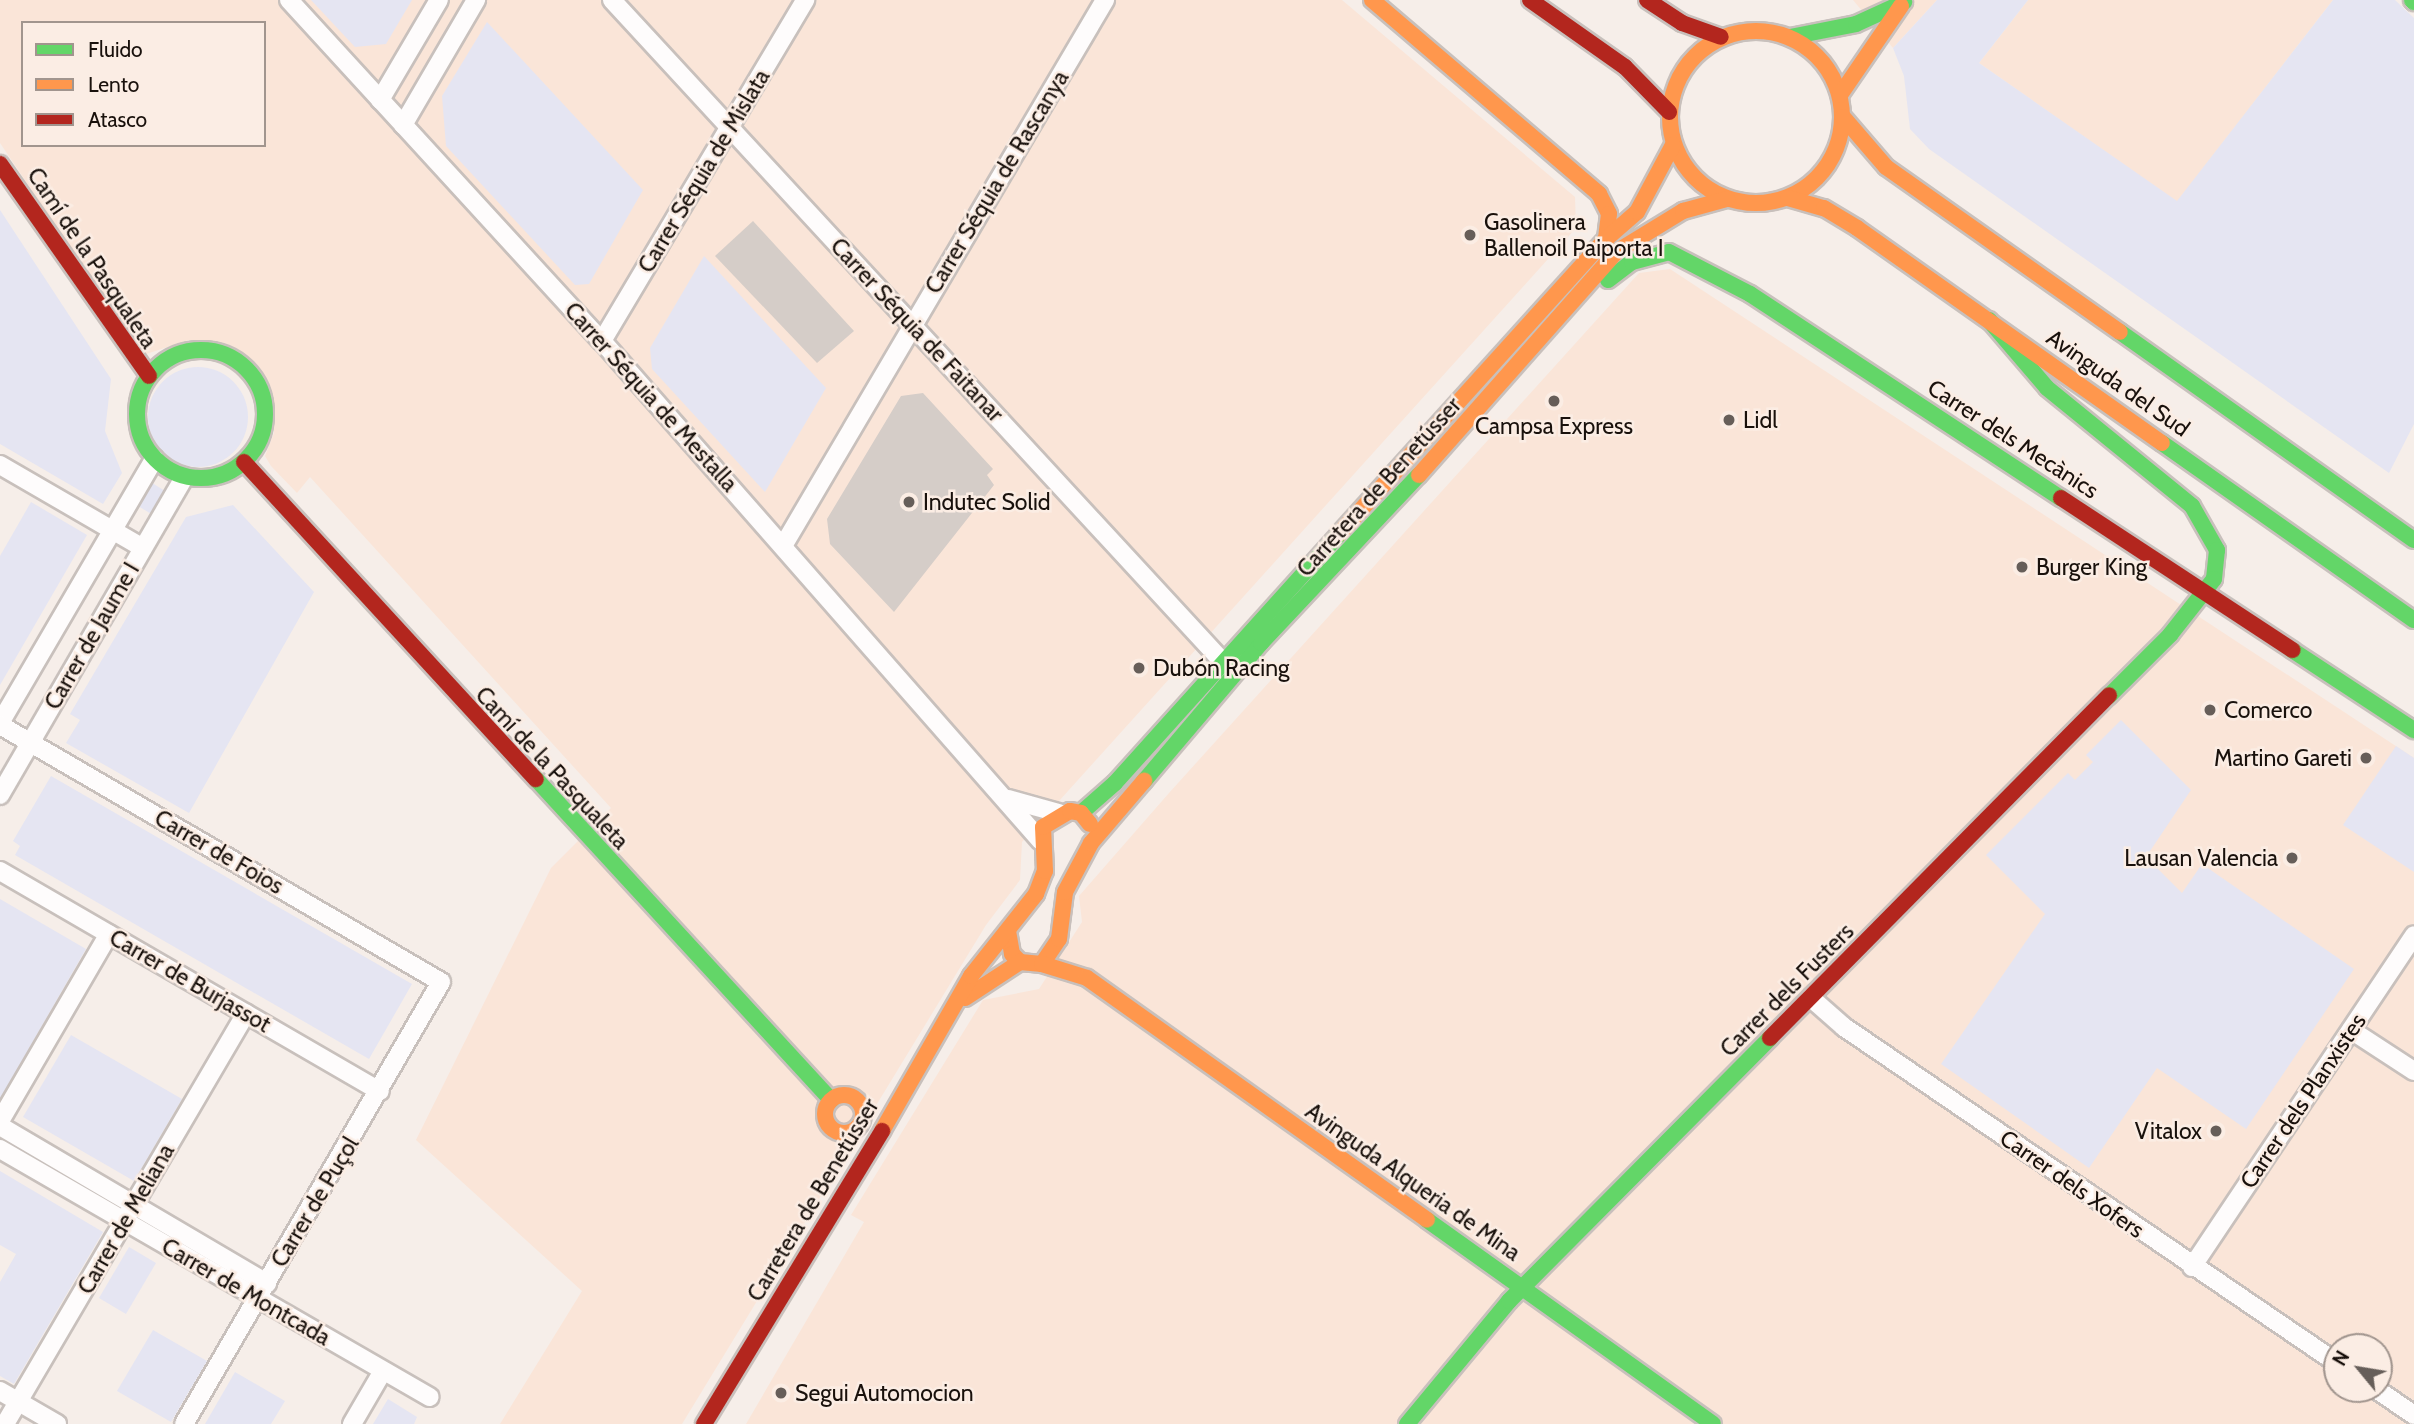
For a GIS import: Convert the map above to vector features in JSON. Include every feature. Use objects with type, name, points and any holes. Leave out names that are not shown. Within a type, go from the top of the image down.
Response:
[{"type":"street","name":"Carrer Séquia de Mestalla","points":[[289,0],[602,341],[1008,799],[1041,841]]},
{"type":"street","points":[[380,100],[439,0]]},
{"type":"street","points":[[403,125],[476,0]]},
{"type":"street","name":"Carrer Séquia de Faitanar","points":[[612,0],[1222,661]]},
{"type":"street","name":"Carrer Séquia de Mislata","points":[[602,341],[805,0]]},
{"type":"street","name":"Carrer Séquia de Rascanya","points":[[783,546],[1105,0]]},
{"type":"street","points":[[1372,0],[1599,194],[1609,214],[1606,239]]},
{"type":"street","points":[[1530,0],[1625,67],[1669,112]]},
{"type":"street","points":[[1647,0],[1682,23],[1721,37]]},
{"type":"street","points":[[1790,37],[1813,51],[1840,95],[1843,117],[1828,166],[1788,198],[1768,203],[1727,199],[1695,178],[1673,145],[1669,112],[1685,67],[1721,37],[1744,31],[1790,37],[1856,24],[1905,1]]},
{"type":"street","points":[[1840,95],[1905,1]]},
{"type":"street","name":"Avinguda del Sud","points":[[1843,117],[1886,167],[2414,540]]},
{"type":"street","name":"Carretera de Benetússer","points":[[1081,813],[1115,783],[1222,661],[1606,239],[1643,204],[1673,145]]},
{"type":"street","name":"Camí de la Pasqualeta","points":[[0,164],[149,376]]},
{"type":"street","name":"Avinguda del Sud","points":[[1788,198],[1848,222],[2414,620]]},
{"type":"street","name":"Carretera de Benetússer","points":[[1042,964],[1059,939],[1065,892],[1091,843],[1261,643],[1320,586],[1579,299],[1616,253],[1653,227],[1683,211],[1727,199]]},
{"type":"street","name":"Carrer dels Mecànics","points":[[1579,299],[1632,261],[1657,253],[1679,254],[1739,289],[2414,730]]},
{"type":"street","points":[[1989,320],[2047,388],[2172,488],[2211,536],[2218,566],[2206,593]]},
{"type":"street","points":[[205,350],[244,366],[257,383],[265,414],[257,445],[244,462],[206,479],[184,477],[154,459],[136,418],[149,376],[164,361],[205,350]]},
{"type":"street","name":"Carrer de Jaume I","points":[[0,724],[154,459]]},
{"type":"street","name":"Camí de la Pasqualeta","points":[[244,462],[831,1100]]},
{"type":"street","points":[[0,465],[143,548]]},
{"type":"street","name":"Carrer de Jaume I","points":[[0,795],[184,477]]},
{"type":"street","points":[[2180,576],[2199,569],[2208,556],[2211,536]]},
{"type":"street","name":"Carrer dels Fusters","points":[[1407,1424],[1522,1288],[1811,998],[2206,593]]},
{"type":"street","name":"Carrer de Foios","points":[[0,724],[439,979]]},
{"type":"street","points":[[1008,799],[1059,813],[1081,813],[1092,830],[1091,843]]},
{"type":"street","points":[[1041,841],[1043,827],[1059,813]]},
{"type":"street","name":"Carretera de Benetússer","points":[[704,1424],[961,1000],[990,946],[1008,931],[1042,882],[1041,841]]},
{"type":"street","name":"Carrer de Burjassot","points":[[0,871],[380,1091]]},
{"type":"street","points":[[1008,931],[1007,944],[1020,962],[1042,964]]},
{"type":"street","points":[[0,1124],[109,934]]},
{"type":"street","name":"Carrer dels Planxistes","points":[[2192,1267],[2414,935]]},
{"type":"street","name":"Avinguda Alqueria de Mina","points":[[1059,939],[1087,978]]},
{"type":"street","name":"Carretera de Benetússer","points":[[961,1000],[990,977],[1020,962]]},
{"type":"street","name":"Avinguda Alqueria de Mina","points":[[1042,964],[1087,978],[1713,1424]]},
{"type":"street","name":"Carrer de Puçol","points":[[184,1424],[439,990],[439,979]]},
{"type":"street","name":"Carrer dels Xofers","points":[[1811,998],[1844,1027],[2192,1267],[2323,1354]]},
{"type":"street","name":"Carrer de Meliana","points":[[5,1424],[246,1013]]},
{"type":"street","points":[[2351,1030],[2414,1071]]},
{"type":"street","points":[[848,1095],[858,1101],[860,1124],[844,1132],[832,1128],[826,1118],[831,1100],[848,1095]]},
{"type":"street","name":"Carrer de Montcada","points":[[0,1124],[134,1205],[383,1371],[429,1397]]},
{"type":"street","points":[[860,1124],[879,1136]]},
{"type":"street","name":"Carrer de Montcada","points":[[0,1149],[125,1222],[262,1291]]},
{"type":"street","points":[[352,1424],[383,1371]]},
{"type":"street","points":[[0,1391],[57,1424]]},
{"type":"street","points":[[2393,1401],[2414,1415]]},
{"type":"shaded area","points":[[0,0],[1342,0],[1575,197],[1576,228],[1022,842],[1020,880],[986,925],[682,1424],[500,1424],[582,1291],[416,1140],[551,868],[611,808],[310,477],[297,493],[271,466],[265,456],[274,433],[272,394],[246,356],[220,344],[189,340],[143,355],[0,143]]},
{"type":"shaded area","points":[[311,0],[412,0],[386,44],[355,47]]},
{"type":"shaded area","points":[[1853,0],[1937,0],[1893,48]]},
{"type":"shaded area","points":[[1937,0],[2028,0],[1979,63],[2177,201],[2333,0],[2395,0],[2414,18],[2414,424],[2389,473],[1929,149],[1910,129],[1904,76],[1893,48]]},
{"type":"shaded area","points":[[2028,0],[2333,0],[2177,202],[1979,63]]},
{"type":"shaded area","points":[[487,22],[643,190],[589,284],[575,285],[446,146],[442,96]]},
{"type":"shaded area","points":[[0,210],[111,379],[105,431],[122,473],[103,504],[0,444]]},
{"type":"shaded area","points":[[704,256],[826,388],[765,492],[652,369],[650,348]]},
{"type":"shaded area","points":[[1670,269],[2414,758],[2414,1424],[746,1424],[864,1222],[851,1215],[983,1000],[1039,989],[1082,922],[1079,896],[1639,273]]},
{"type":"shaded area","points":[[198,367],[226,375],[240,389],[248,417],[240,445],[226,459],[198,467],[170,459],[156,445],[148,417],[156,389],[170,375]]},
{"type":"shaded area","points":[[149,481],[165,491],[153,515],[133,503]]},
{"type":"shaded area","points":[[31,502],[87,535],[0,685],[0,556]]},
{"type":"shaded area","points":[[233,505],[314,592],[189,813],[66,743],[80,720],[70,714],[186,517]]},
{"type":"shaded area","points":[[132,546],[29,729],[25,730]]},
{"type":"shaded area","points":[[2121,720],[2191,790],[2146,857],[2182,893],[2202,864],[2354,969],[2246,1129],[2157,1068],[2089,1168],[1941,1064],[2045,914],[1986,855],[2068,773],[2075,780],[2093,762],[2086,755]]},
{"type":"shaded area","points":[[2396,746],[2414,758],[2414,872],[2343,825]]},
{"type":"shaded area","points":[[51,776],[412,984],[369,1059],[15,855],[20,846],[13,841]]},
{"type":"shaded area","points":[[0,899],[86,949],[0,1099]]},
{"type":"shaded area","points":[[71,1035],[182,1099],[134,1181],[23,1117]]},
{"type":"shaded area","points":[[0,1171],[103,1232],[14,1384],[0,1376],[0,1282],[16,1254],[0,1245]]},
{"type":"shaded area","points":[[129,1247],[156,1263],[126,1314],[99,1298]]},
{"type":"shaded area","points":[[153,1330],[207,1361],[171,1422],[117,1391]]},
{"type":"shaded area","points":[[235,1372],[285,1401],[271,1424],[205,1424]]},
{"type":"shaded area","points":[[388,1399],[417,1417],[414,1424],[373,1424]]},
{"type":"building","points":[[753,221],[854,331],[817,363],[715,256]]},
{"type":"building","name":"Indutec Solid","points":[[923,393],[993,469],[987,475],[994,485],[894,612],[830,544],[827,519],[901,396]]},
{"type":"traffic: fast","points":[[1790,37],[1856,24],[1904,2]]},
{"type":"traffic: fast","points":[[1608,280],[1632,262],[1669,252],[1750,294],[2061,498]]},
{"type":"traffic: fast","points":[[1989,320],[2047,388],[2192,506],[2217,550],[2214,579],[2170,635],[2109,696]]},
{"type":"traffic: fast","points":[[2120,332],[2414,540]]},
{"type":"traffic: fast","points":[[201,350],[226,355],[246,369],[260,389],[265,414],[260,439],[246,459],[226,473],[201,478],[176,473],[156,459],[142,439],[137,414],[142,389],[156,369],[176,355],[201,350]]},
{"type":"traffic: fast","points":[[2162,443],[2414,620]]},
{"type":"traffic: fast","points":[[1144,781],[1261,643],[1419,475]]},
{"type":"traffic: fast","points":[[1081,813],[1115,783],[1340,533]]},
{"type":"traffic: fast","points":[[2292,650],[2414,730]]},
{"type":"traffic: fast","points":[[536,779],[831,1100]]},
{"type":"traffic: fast","points":[[1407,1424],[1509,1301],[1770,1038]]},
{"type":"traffic: fast","points":[[1427,1220],[1713,1424]]},
{"type":"traffic: slow","points":[[1372,0],[1599,194],[1609,214],[1606,239]]},
{"type":"traffic: slow","points":[[1840,95],[1901,6]]},
{"type":"traffic: slow","points":[[1756,31],[1789,37],[1817,56],[1836,84],[1842,117],[1836,150],[1817,178],[1789,197],[1756,203],[1723,197],[1695,178],[1676,150],[1670,117],[1676,84],[1695,56],[1723,37],[1756,31]]},
{"type":"traffic: slow","points":[[1843,117],[1886,167],[2120,332]]},
{"type":"traffic: slow","points":[[1340,533],[1606,239],[1637,212],[1673,145]]},
{"type":"traffic: slow","points":[[1788,198],[1824,208],[1857,228],[2162,443]]},
{"type":"traffic: slow","points":[[1419,475],[1616,252],[1683,211],[1727,199]]},
{"type":"traffic: slow","points":[[1008,931],[1012,954],[1020,962],[1042,964],[1059,939],[1065,892],[1091,843],[1144,781]]},
{"type":"traffic: slow","points":[[882,1131],[971,976],[1036,894],[1045,871],[1043,827],[1070,811],[1081,813],[1090,824]]},
{"type":"traffic: slow","points":[[965,998],[1020,962]]},
{"type":"traffic: slow","points":[[1042,964],[1087,978],[1427,1220]]},
{"type":"traffic: slow","points":[[844,1095],[857,1101],[863,1114],[857,1127],[844,1133],[831,1127],[825,1114],[831,1101],[844,1095]]},
{"type":"traffic: jam","points":[[1530,0],[1625,67],[1669,112]]},
{"type":"traffic: jam","points":[[1647,0],[1682,23],[1721,37]]},
{"type":"traffic: jam","points":[[0,164],[149,376]]},
{"type":"traffic: jam","points":[[244,462],[536,779]]},
{"type":"traffic: jam","points":[[2061,498],[2292,650]]},
{"type":"traffic: jam","points":[[1770,1038],[2109,696]]},
{"type":"traffic: jam","points":[[704,1424],[882,1131]]},
{"type":"place","name":"Gasolinera Ballenoil Paiporta I","points":[[1470,235]]},
{"type":"place","name":"Campsa Express","points":[[1554,401]]},
{"type":"place","name":"Lidl","points":[[1729,420]]},
{"type":"place","name":"Indutec Solid","points":[[909,502]]},
{"type":"place","name":"Burger King","points":[[2022,567]]},
{"type":"place","name":"Dubón Racing","points":[[1139,668]]},
{"type":"place","name":"Comerco","points":[[2210,710]]},
{"type":"place","name":"Martino Gareti","points":[[2366,758]]},
{"type":"place","name":"Lausan Valencia","points":[[2292,858]]},
{"type":"place","name":"Vitalox","points":[[2216,1131]]},
{"type":"place","name":"Segui Automocion","points":[[781,1393]]}]
